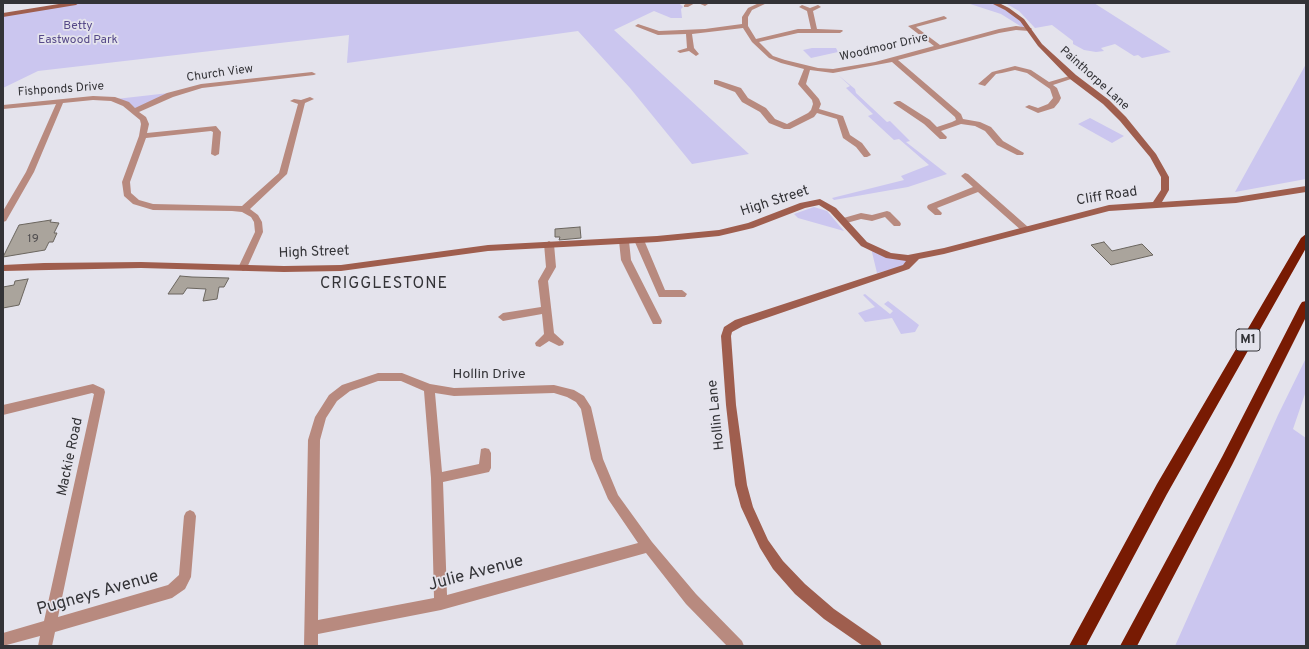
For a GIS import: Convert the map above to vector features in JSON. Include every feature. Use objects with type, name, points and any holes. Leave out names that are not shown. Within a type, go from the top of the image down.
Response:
[{"type":"highway","name":"M1","points":[[1077,646],[1162,489],[1306,238]]},
{"type":"highway","name":"M1","points":[[1128,646],[1227,461],[1306,305]]},
{"type":"street","points":[[3,15],[76,3]]},
{"type":"street","name":"Painthorpe Lane","points":[[994,3],[1014,13],[1030,29],[1040,45],[1074,77],[1102,98],[1123,119],[1160,166],[1165,177],[1165,190],[1156,205]]},
{"type":"street","points":[[638,26],[646,32],[658,33],[689,32],[745,26],[744,21],[747,13],[760,4]]},
{"type":"street","points":[[802,7],[810,10],[818,7]]},
{"type":"street","points":[[810,10],[814,30]]},
{"type":"street","points":[[938,46],[911,26],[944,18]]},
{"type":"street","name":"Woodmoor Drive","points":[[745,26],[754,41],[771,57],[807,69],[833,71],[893,59],[999,31],[1016,28],[1030,29]]},
{"type":"street","points":[[754,41],[798,31],[840,31]]},
{"type":"street","points":[[680,50],[694,52],[689,32]]},
{"type":"street","points":[[893,59],[940,101],[954,111],[960,120],[988,129],[1000,143],[1022,155]]},
{"type":"street","points":[[982,84],[994,73],[1015,68],[1029,71],[1048,84],[1056,93],[1055,102],[1038,111],[1029,108]]},
{"type":"street","points":[[717,82],[732,87],[742,94],[745,100],[763,110],[772,121],[781,126],[787,127],[804,120],[815,110],[817,104],[815,99],[802,84],[807,69]]},
{"type":"street","name":"Church View","points":[[134,110],[170,95],[201,86],[313,74]]},
{"type":"street","points":[[980,75],[989,78]]},
{"type":"street","points":[[1048,84],[1074,77]]},
{"type":"street","points":[[732,87],[740,82]]},
{"type":"street","name":"Fishponds Drive","points":[[3,107],[60,100],[93,98],[112,98],[120,101],[134,110],[143,119],[145,124],[143,136],[126,182],[127,194],[131,198],[144,205],[153,207],[244,209]]},
{"type":"street","points":[[3,218],[30,172],[60,100]]},
{"type":"street","points":[[243,268],[259,232],[258,222],[254,215],[244,209],[279,179],[285,169],[302,100]]},
{"type":"street","points":[[897,103],[927,122],[943,137]]},
{"type":"street","points":[[815,110],[840,118],[846,136],[860,145],[866,158],[877,155]]},
{"type":"street","points":[[936,130],[955,124],[960,120]]},
{"type":"street","points":[[143,136],[213,128],[218,132],[214,155]]},
{"type":"street","points":[[965,176],[1025,229]]},
{"type":"street","points":[[938,213],[931,207],[979,188]]},
{"type":"street","name":"Cliff Road","points":[[916,257],[1109,208],[1236,200],[1304,189]]},
{"type":"street","name":"High Street","points":[[3,268],[134,265],[243,268],[341,268],[488,248],[624,241],[719,233],[750,226],[811,203],[820,202],[827,205],[864,244],[879,253],[898,258],[916,257]]},
{"type":"street","points":[[842,221],[861,216],[872,218],[889,211],[897,224]]},
{"type":"street","points":[[639,240],[662,294],[682,294]]},
{"type":"street","points":[[624,241],[626,260],[657,321]]},
{"type":"street","points":[[549,244],[551,266],[543,281],[549,335],[559,342]]},
{"type":"street","name":"Hollin Lane","points":[[868,644],[829,614],[800,589],[778,565],[764,544],[755,525],[747,507],[741,485],[730,399],[726,336],[728,330],[739,323],[906,267],[916,257]]},
{"type":"street","points":[[503,317],[516,310],[546,310]]},
{"type":"street","points":[[540,343],[549,335]]},
{"type":"street","name":"Hollin Drive","points":[[311,646],[314,440],[321,417],[334,398],[346,388],[378,376],[402,377],[429,388],[454,392],[554,389],[570,393],[580,399],[586,407],[597,459],[614,499],[648,546],[691,598],[737,646]]},
{"type":"street","name":"Mackie Road","points":[[3,410],[93,388],[100,392],[49,626]]},
{"type":"street","points":[[429,388],[437,478],[441,603]]},
{"type":"street","points":[[437,478],[485,468],[486,454]]},
{"type":"street","name":"Pugneys Avenue","points":[[3,640],[172,591],[185,577],[190,516]]},
{"type":"street","name":"Julie Avenue","points":[[312,628],[441,603],[648,546]]},
{"type":"street","points":[[45,646],[49,626]]},
{"type":"green space","name":"Betty Eastwood Park","points":[[76,3],[679,3],[683,7],[681,9],[682,18],[671,18],[654,11],[614,30],[749,154],[692,164],[630,88],[578,31],[347,63],[349,35],[38,71],[3,88],[3,15]]},
{"type":"green space","points":[[967,3],[994,3],[1022,20],[1025,29],[1001,14]]},
{"type":"green space","points":[[1005,3],[1094,3],[1171,52],[1142,58],[1138,55],[1134,56],[1115,44],[1101,48],[1104,51],[1096,52],[1084,50],[1073,44],[1073,41],[1052,25],[1035,28],[1019,11]]},
{"type":"green space","points":[[812,48],[836,48],[838,52],[811,58],[803,50]]},
{"type":"green space","points":[[1306,64],[1306,179],[1235,192]]},
{"type":"green space","points":[[838,75],[855,89],[856,93],[887,122],[890,121],[910,141],[906,142],[947,174],[908,187],[834,200],[832,198],[904,180],[901,176],[929,165],[899,139],[894,140],[868,116],[873,114],[846,88],[850,86]]},
{"type":"green space","points":[[178,92],[135,109],[116,99]]},
{"type":"green space","points":[[1090,118],[1124,136],[1112,143],[1078,124]]},
{"type":"green space","points":[[814,207],[827,211],[844,231],[798,218],[794,214]]},
{"type":"green space","points":[[871,248],[879,253],[916,257],[901,267],[877,273]]},
{"type":"green space","points":[[865,294],[890,314],[893,311],[884,304],[888,301],[919,325],[915,332],[901,334],[892,318],[865,322],[858,313],[875,307],[863,295]]},
{"type":"green space","points":[[1306,358],[1306,391],[1293,429],[1306,438],[1306,646],[1175,646],[1278,415]]},
{"type":"building","points":[[51,220],[50,222],[59,223],[54,233],[57,233],[53,242],[49,242],[45,250],[3,257],[19,225]]},
{"type":"building","points":[[580,227],[581,238],[559,240],[560,237],[555,237],[555,229]]},
{"type":"building","points":[[1104,242],[1112,251],[1142,244],[1153,255],[1111,265],[1091,245]]},
{"type":"building","points":[[180,276],[229,278],[224,287],[219,287],[217,299],[203,301],[206,289],[187,288],[183,294],[168,294]]},
{"type":"building","points":[[28,279],[19,305],[3,308],[3,287],[14,285],[15,281]]},
{"type":"district","name":"CRIGGLESTONE","points":[[384,285]]}]
